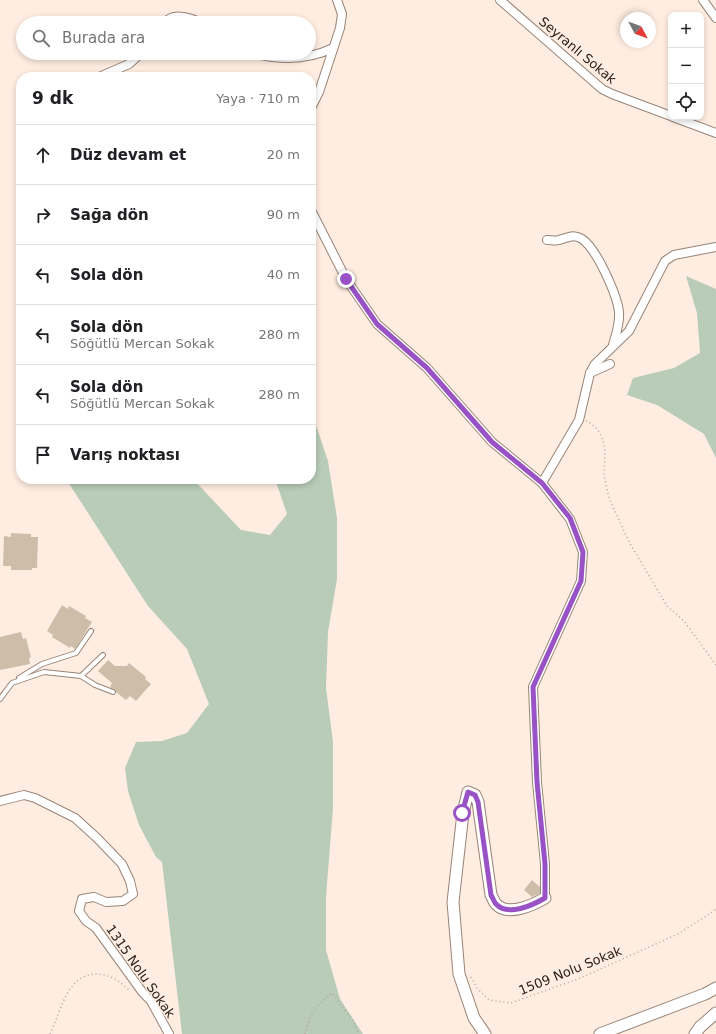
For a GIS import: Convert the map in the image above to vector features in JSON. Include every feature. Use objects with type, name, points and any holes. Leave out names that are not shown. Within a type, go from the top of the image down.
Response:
[{"type":"street","points":[[316,98],[340,28],[342,14],[337,0]]},
{"type":"street","name":"Seyranlı Sokak","points":[[500,0],[602,89],[668,115]]},
{"type":"street","points":[[703,0],[716,18]]},
{"type":"street","points":[[316,54],[333,48]]},
{"type":"street","points":[[111,72],[119,70],[133,60]]},
{"type":"street","name":"Seyranlı Sokak","points":[[680,120],[716,133]]},
{"type":"street","points":[[316,220],[346,279],[377,324],[427,368],[492,442],[542,483],[570,518],[583,552],[581,581],[533,687],[537,782],[545,864],[545,898],[533,905],[520,909],[504,909],[497,905],[491,895],[478,802],[475,795],[468,792],[462,813],[453,902],[459,974],[474,1018],[484,1034]]},
{"type":"street","points":[[547,240],[559,240],[570,235],[582,239],[597,257],[612,289],[619,312],[619,324],[613,345]]},
{"type":"street","points":[[542,483],[579,420],[590,373],[595,364],[613,345],[629,332],[665,261],[674,255],[716,247]]},
{"type":"street","points":[[590,373],[610,364]]},
{"type":"street","name":"1315 Nolu Sokak","points":[[0,801],[24,795],[35,798],[74,818],[97,838],[122,864],[130,880],[133,894],[123,901],[106,902],[94,897],[82,899],[79,911],[86,921],[96,928],[150,1001],[169,1034]]},
{"type":"street","points":[[600,1034],[705,994],[716,988]]},
{"type":"street","points":[[698,1030],[716,1013]]},
{"type":"street","points":[[698,1030],[716,1022]]},
{"type":"lane","points":[[0,699],[12,683],[42,664],[76,653],[91,631]]},
{"type":"lane","points":[[81,676],[103,655]]},
{"type":"lane","points":[[12,683],[44,672],[81,676],[95,685],[113,692]]},
{"type":"path","points":[[579,420],[589,422],[598,430],[603,440],[605,452],[604,475],[609,498],[629,542],[667,606],[684,621],[716,665]]},
{"type":"path","name":"1509 Nolu Sokak","points":[[470,975],[477,988],[489,1000],[511,1003],[578,979],[678,934],[716,909]]},
{"type":"path","points":[[50,1034],[70,988],[78,979],[88,974],[100,974],[111,977],[121,982],[134,994]]},
{"type":"path","points":[[305,1034],[307,1024],[314,1009],[332,994],[353,1021],[359,1034]]},
{"type":"green space","points":[[686,276],[716,289],[716,458],[704,434],[657,405],[627,395],[633,378],[674,368],[700,353],[697,313]]},
{"type":"green space","points":[[316,425],[328,461],[337,518],[337,579],[328,632],[326,688],[333,742],[333,808],[326,897],[326,950],[340,999],[363,1034],[182,1034],[162,862],[156,857],[139,825],[128,791],[125,768],[136,742],[162,741],[187,733],[209,704],[187,649],[148,606],[69,484],[198,484],[241,530],[270,535],[287,514],[277,484],[316,484]]},
{"type":"building","points":[[11,533],[31,534],[31,537],[38,537],[37,568],[32,568],[32,570],[11,570],[11,566],[3,566],[4,536],[11,537]]},
{"type":"building","points":[[62,605],[68,609],[69,606],[86,616],[85,618],[92,622],[75,649],[71,646],[70,648],[52,637],[53,635],[47,631]]},
{"type":"building","points":[[21,632],[23,639],[26,638],[31,657],[29,658],[30,664],[0,670],[0,637]]},
{"type":"building","points":[[108,660],[115,666],[127,666],[129,663],[146,677],[145,679],[151,684],[136,701],[130,696],[126,700],[110,687],[112,683],[98,671]]},
{"type":"building","points":[[532,880],[540,887],[540,893],[532,897],[524,890]]},
{"type":"route","points":[[346,279],[377,324],[427,368],[492,442],[542,483],[570,518],[583,552],[581,581],[533,687],[537,782],[545,864],[545,898],[533,905],[520,909],[504,909],[497,905],[491,895],[478,802],[475,795],[468,792],[462,813]]}]
